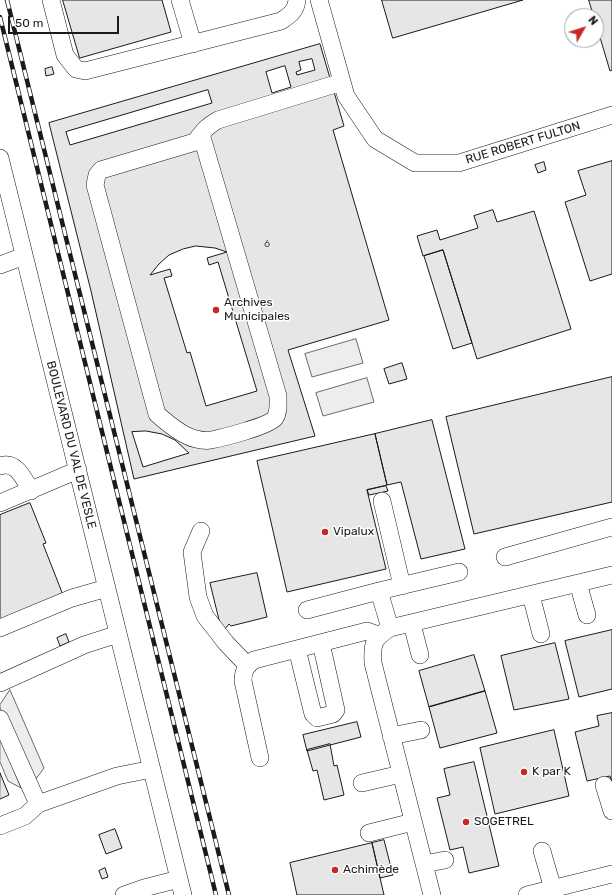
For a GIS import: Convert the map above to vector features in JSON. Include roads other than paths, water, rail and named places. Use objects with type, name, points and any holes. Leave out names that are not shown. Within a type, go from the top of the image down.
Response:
[{"type":"street","points":[[51,0],[65,55],[76,69],[85,71],[281,21],[291,15],[296,7],[297,0]]},
{"type":"street","points":[[180,0],[193,44]]},
{"type":"street","name":"RUE ROBERT FULTON","points":[[319,0],[346,96],[375,139],[415,163],[460,163],[612,115]]},
{"type":"street","points":[[201,134],[278,396],[278,409],[275,418],[266,424],[221,438],[209,440],[194,439],[170,426],[157,414],[96,185],[97,175],[101,170],[195,142],[206,127],[218,120],[342,82]]},
{"type":"street","name":"BOULEVARD DU VAL DE VESLE","points":[[0,158],[181,887],[144,888],[124,895]]},
{"type":"street","points":[[0,265],[24,256]]},
{"type":"street","points":[[0,466],[5,464],[12,465],[16,468],[32,491]]},
{"type":"street","points":[[0,503],[32,491],[78,470]]},
{"type":"street","points":[[382,501],[402,586]]},
{"type":"street","points":[[506,557],[612,527]]},
{"type":"street","points":[[202,531],[192,552],[198,597],[205,616],[226,643],[247,665]]},
{"type":"street","points":[[307,610],[459,572]]},
{"type":"street","points":[[260,758],[243,681],[243,673],[247,665],[254,660],[367,631],[384,632],[612,575]]},
{"type":"street","points":[[578,583],[587,615]]},
{"type":"street","points":[[0,628],[72,598],[107,588]]},
{"type":"street","points":[[379,591],[384,632],[372,647],[373,663],[432,895]]},
{"type":"street","points":[[531,595],[541,634]]},
{"type":"street","points":[[412,624],[420,655]]},
{"type":"street","points":[[0,683],[84,645],[118,634]]},
{"type":"street","points":[[297,649],[313,714],[317,718],[332,714],[336,710],[321,643]]},
{"type":"street","points":[[0,719],[38,804]]},
{"type":"street","points":[[392,736],[421,730]]},
{"type":"street","points":[[0,826],[25,816],[38,804],[117,776],[152,769]]},
{"type":"street","points":[[362,783],[401,774]]},
{"type":"street","points":[[604,785],[612,811]]},
{"type":"street","points":[[369,833],[413,822]]},
{"type":"street","points":[[542,851],[553,888]]},
{"type":"street","points":[[424,864],[445,860]]},
{"type":"street","points":[[527,895],[612,874]]},
{"type":"railway","points":[[7,0],[229,895]]},
{"type":"railway","points":[[0,17],[216,895]]},
{"type":"place","name":"Archives Municipales","points":[[216,310]]},
{"type":"place","name":"Vipalux","points":[[325,532]]},
{"type":"place","name":"K par K","points":[[524,772]]},
{"type":"place","name":"SOGETREL","points":[[466,822]]},
{"type":"place","name":"Achimède","points":[[335,870]]}]
